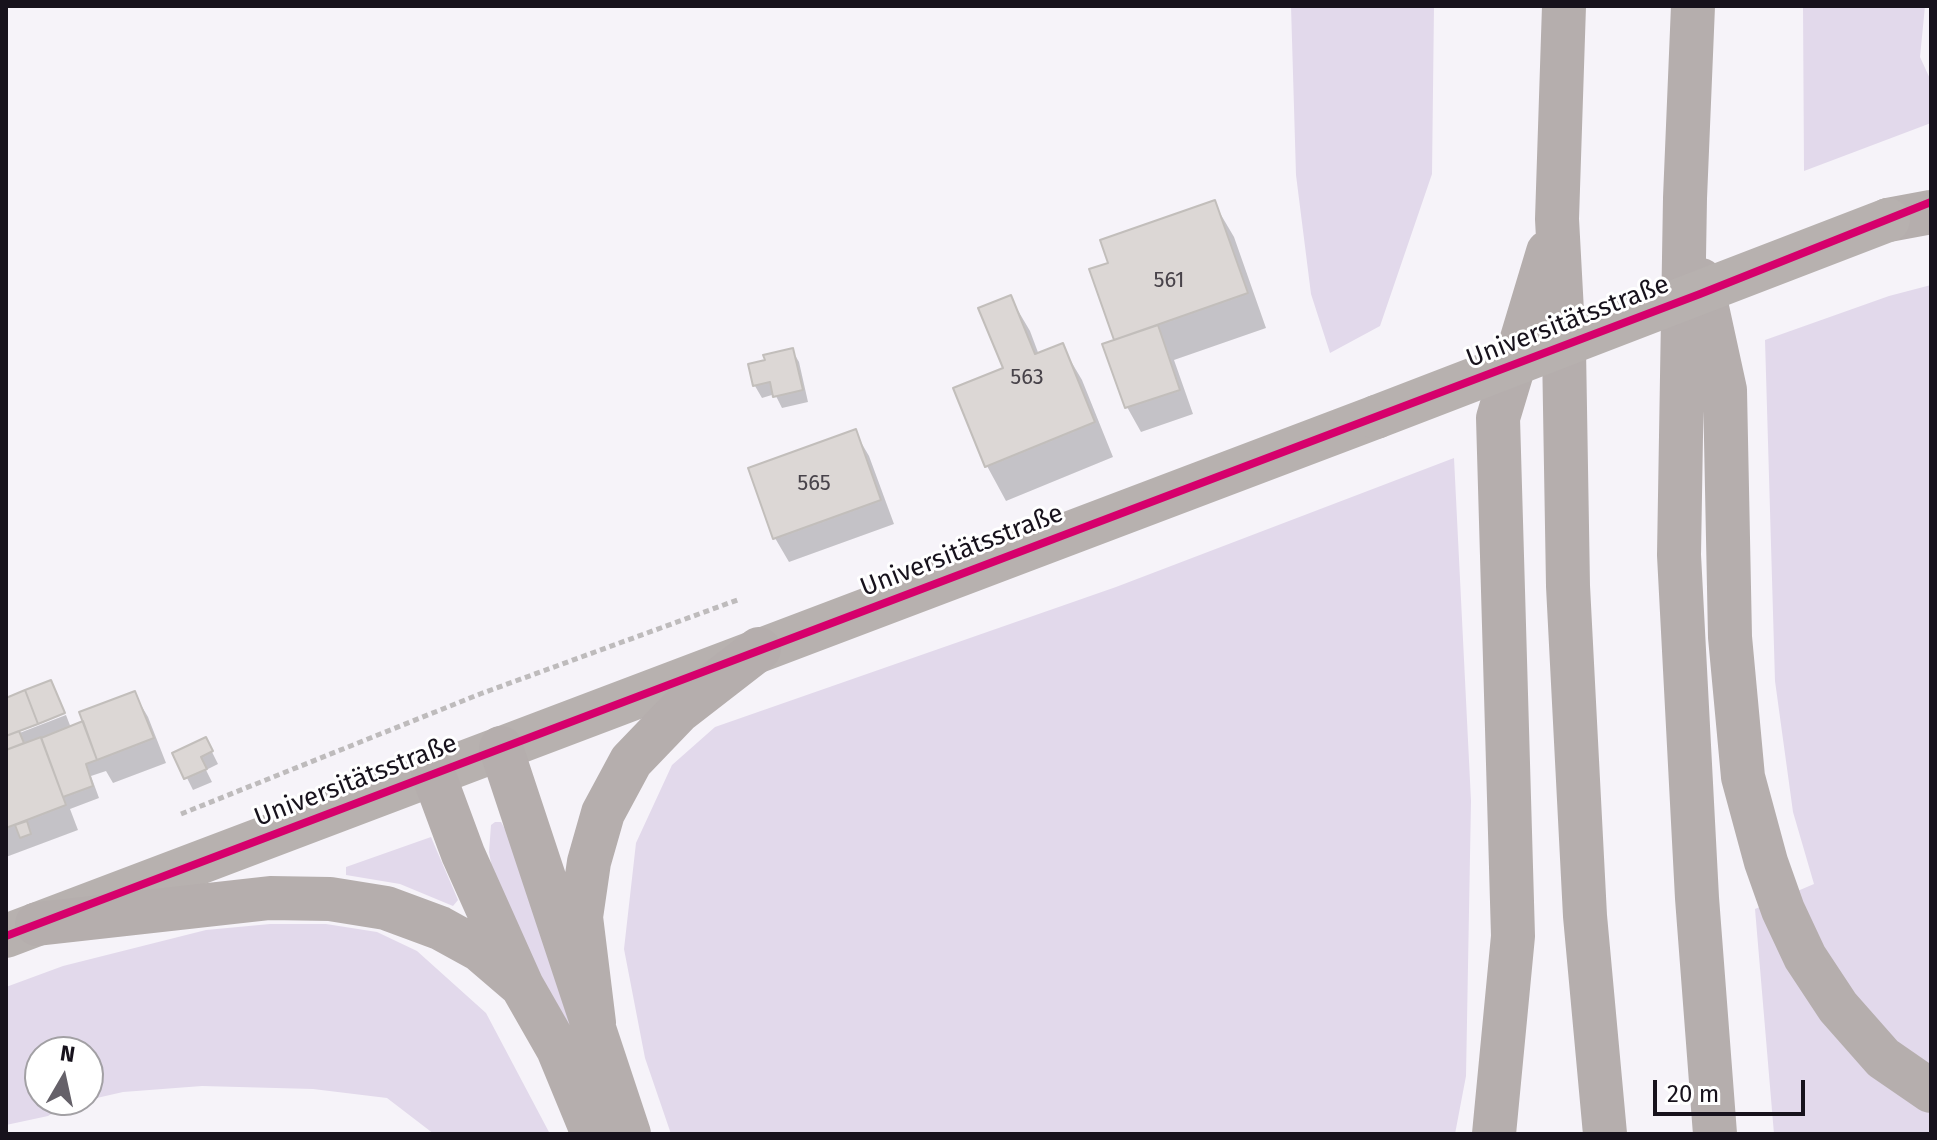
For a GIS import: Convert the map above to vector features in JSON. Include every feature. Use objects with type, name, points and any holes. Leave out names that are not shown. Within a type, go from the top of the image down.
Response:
[{"type":"highway","points":[[1564,6],[1557,219],[1564,349],[1568,586],[1584,885],[1605,1134]]},
{"type":"highway","points":[[1693,6],[1685,198],[1679,555],[1697,898],[1715,1134]]},
{"type":"highway","points":[[1685,198],[1725,390],[1730,637],[1743,777],[1766,862],[1783,910],[1805,957],[1838,1007],[1883,1058],[1931,1091]]},
{"type":"highway","points":[[1888,220],[1931,212]]},
{"type":"highway","points":[[1494,1134],[1513,936],[1498,418],[1557,219]]},
{"type":"highway","points":[[594,1023],[581,917],[589,862],[603,813],[631,761],[679,711],[759,649]]},
{"type":"highway","points":[[501,748],[629,1134]]},
{"type":"highway","points":[[433,773],[463,854],[522,986],[558,1049],[593,1134]]},
{"type":"highway","points":[[22,930],[270,898],[330,899],[386,908],[440,928],[480,950],[522,986]]},
{"type":"main road","name":"Universitätsstraße","points":[[22,930],[1376,417],[1931,202]]},
{"type":"path","points":[[177,815],[480,694],[740,599]]},
{"type":"shaded area","points":[[1291,6],[1434,6],[1432,174],[1380,326],[1330,353],[1311,294],[1296,175]]},
{"type":"shaded area","points":[[1803,6],[1925,6],[1920,57],[1931,81],[1931,123],[1804,171]]},
{"type":"shaded area","points":[[1931,285],[1931,1134],[1774,1134],[1755,909],[1814,884],[1793,812],[1775,681],[1765,340],[1889,296]]},
{"type":"shaded area","points":[[1454,458],[1471,801],[1466,1076],[1455,1134],[671,1134],[645,1058],[624,949],[636,843],[672,765],[715,727],[1116,587]]},
{"type":"shaded area","points":[[501,822],[521,857],[586,1055],[578,1058],[493,874],[489,852],[491,825]]},
{"type":"shaded area","points":[[431,837],[458,900],[453,906],[400,884],[346,875],[346,867]]},
{"type":"shaded area","points":[[270,924],[326,924],[377,932],[417,951],[486,1013],[550,1134],[434,1134],[387,1098],[313,1089],[202,1086],[104,1096],[104,1036],[24,1036],[24,1116],[48,1116],[6,1125],[6,987],[63,966],[206,930]]},
{"type":"building","points":[[1215,200],[1248,293],[1114,340],[1089,269],[1108,263],[1100,240]]},
{"type":"building","points":[[1011,295],[1035,354],[1063,343],[1095,422],[985,467],[953,388],[1003,368],[978,308]]},
{"type":"building","points":[[1158,325],[1180,390],[1125,408],[1102,344]]},
{"type":"building","points":[[793,348],[803,390],[773,397],[770,382],[753,386],[748,364],[765,360],[763,355]]},
{"type":"building","points":[[856,429],[881,500],[773,539],[748,468]]},
{"type":"building","points":[[51,680],[65,713],[38,724],[25,690]]},
{"type":"building","points":[[25,690],[38,724],[6,736],[6,698]]},
{"type":"building","points":[[135,691],[154,738],[97,760],[79,712]]},
{"type":"building","points":[[83,721],[97,760],[86,764],[93,786],[63,797],[41,738]]},
{"type":"building","points":[[19,731],[24,743],[6,750],[6,736]]},
{"type":"building","points":[[41,737],[66,805],[6,828],[6,750]]},
{"type":"building","points":[[206,737],[213,751],[201,757],[207,769],[184,779],[172,753]]},
{"type":"building","points":[[27,821],[31,834],[20,838],[15,825]]},
{"type":"cycle path","points":[[6,936],[1700,294],[1931,202]]}]
